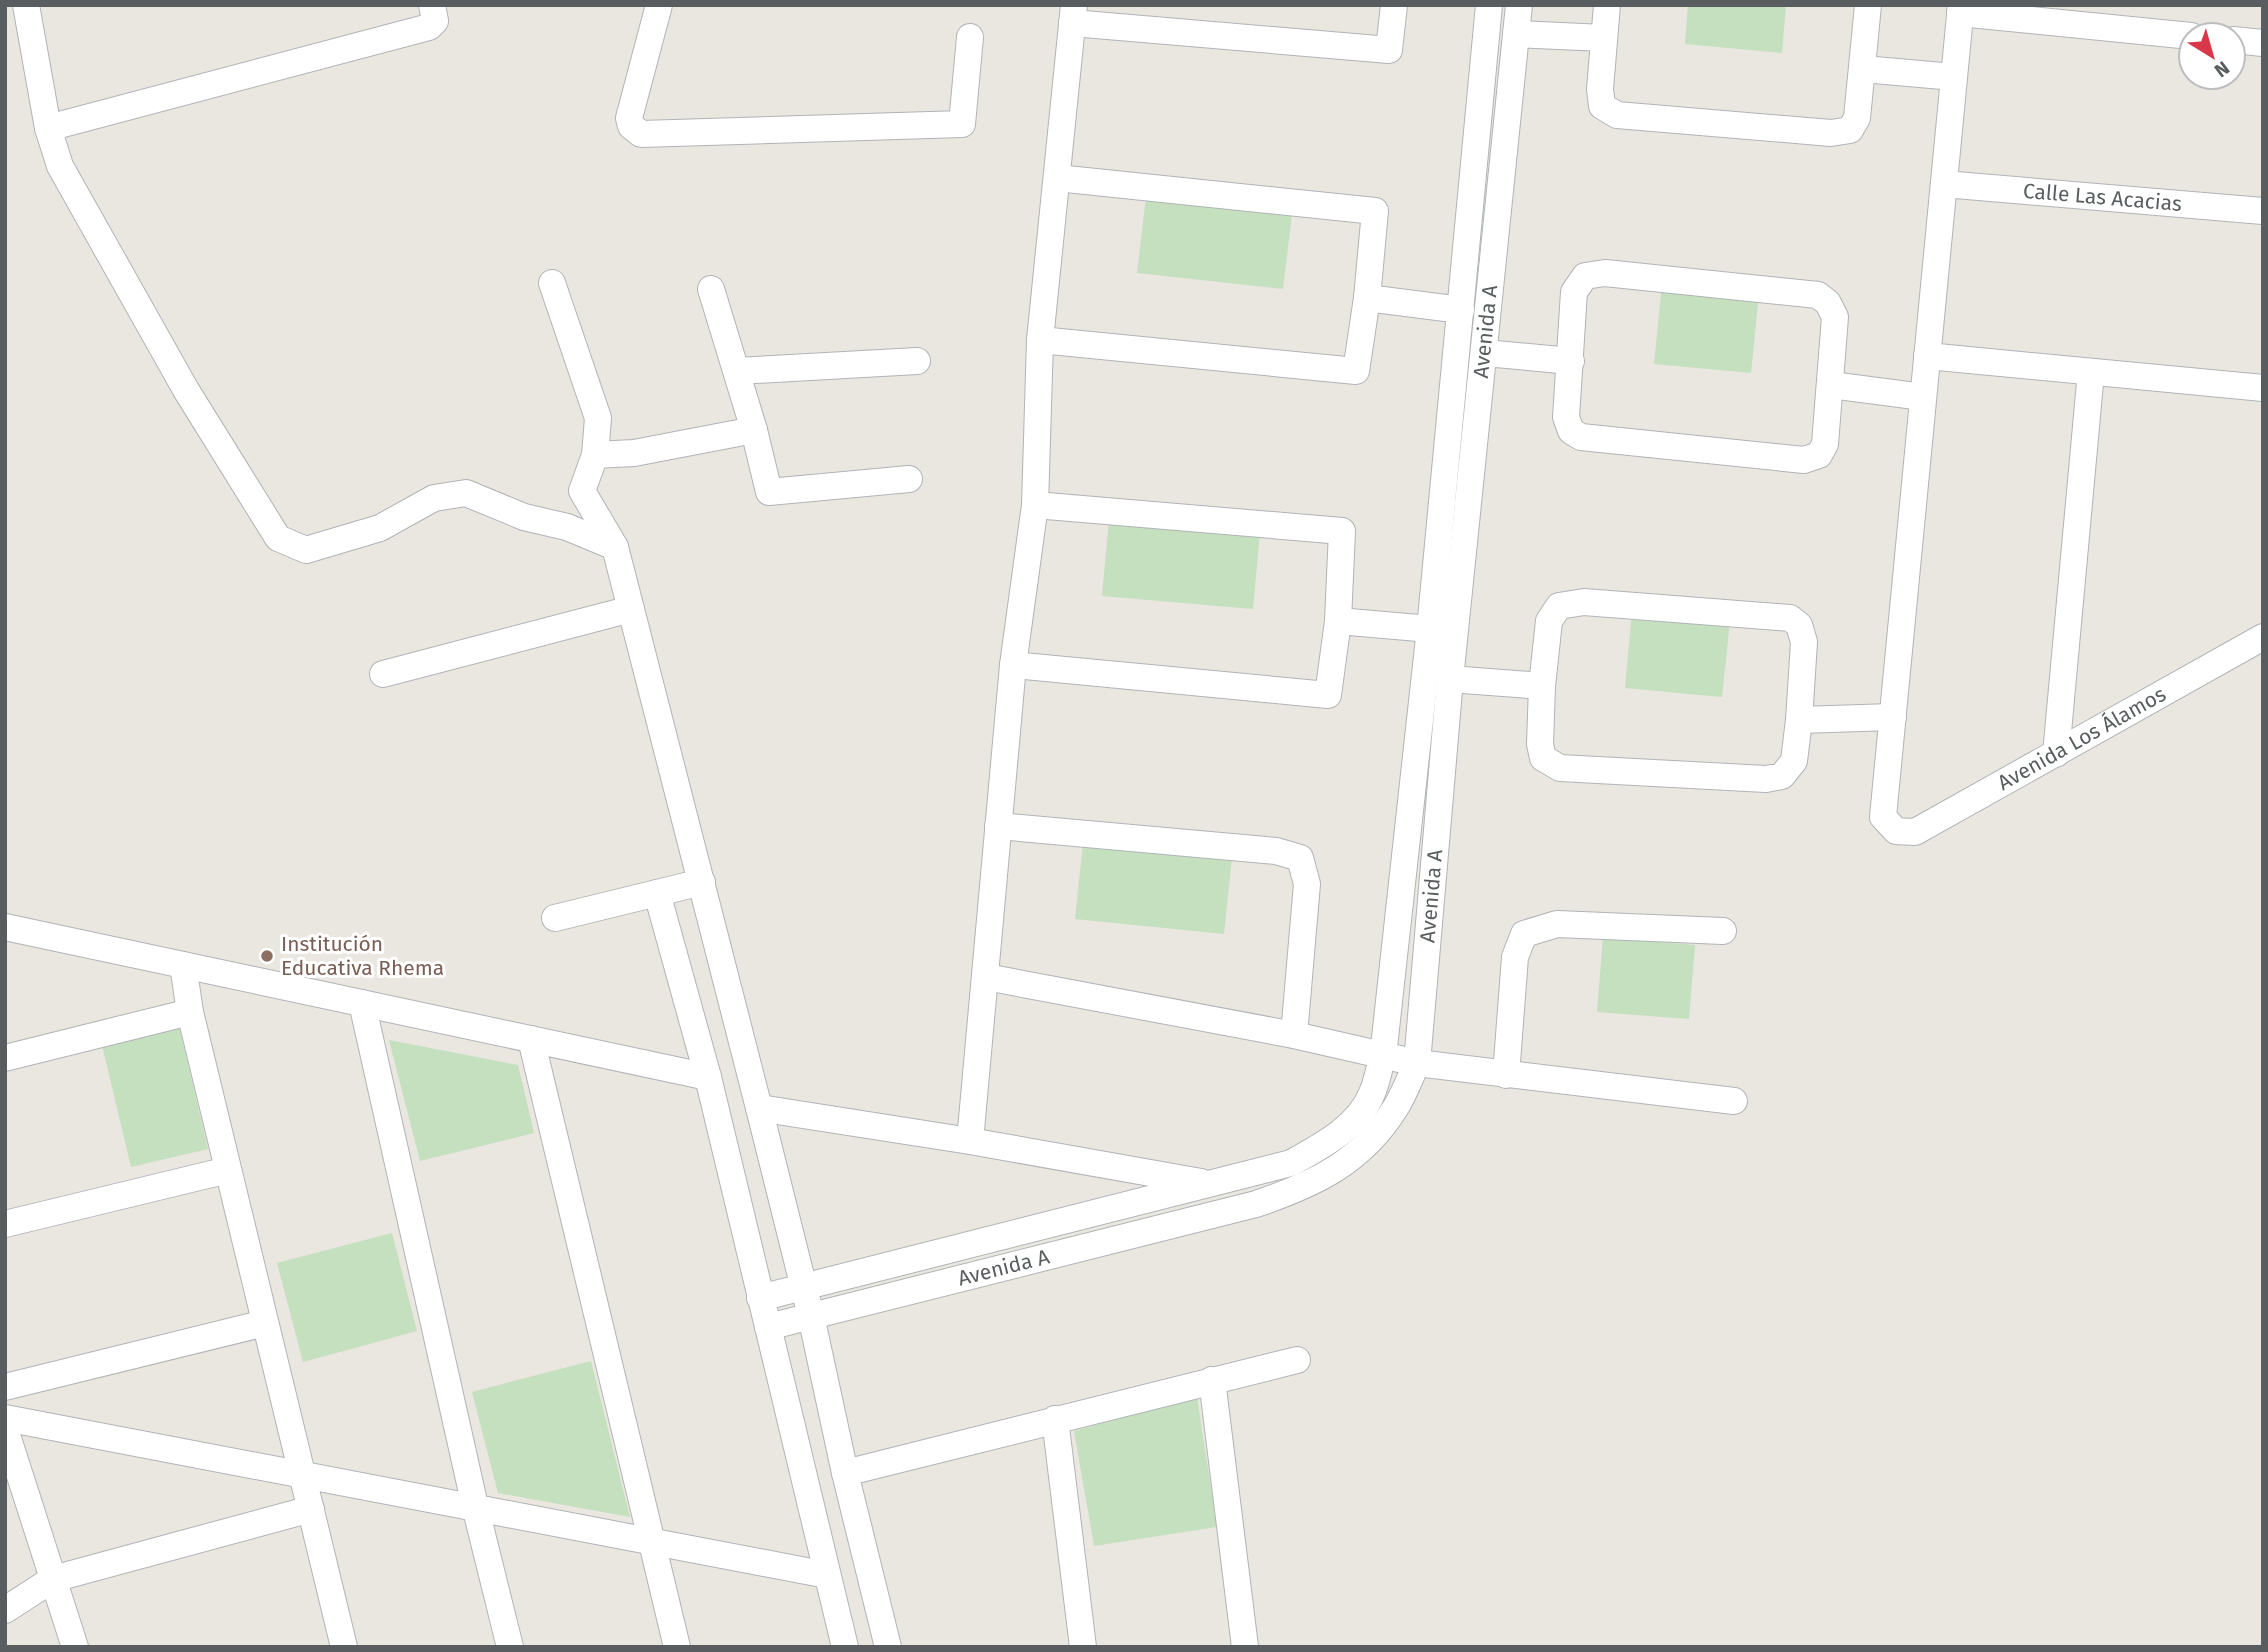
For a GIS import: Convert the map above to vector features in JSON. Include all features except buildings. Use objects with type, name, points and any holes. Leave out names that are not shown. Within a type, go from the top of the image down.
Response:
[{"type":"street","points":[[26,5],[48,128],[60,166],[186,390],[278,538],[306,550],[380,528],[434,498],[466,493],[524,517],[567,527],[615,547]]},
{"type":"street","points":[[48,128],[429,27],[435,21],[432,5]]},
{"type":"street","points":[[659,5],[629,118],[631,126],[641,134],[962,124],[970,37]]},
{"type":"street","points":[[970,1141],[1013,665],[1035,505],[1040,340],[1073,14],[1389,50],[1394,5]]},
{"type":"street","name":"Avenida A","points":[[760,1297],[1291,1163],[1348,1127],[1372,1096],[1382,1056],[1430,629],[1489,5]]},
{"type":"street","name":"Avenida A","points":[[768,1327],[1256,1204],[1296,1191],[1336,1170],[1368,1144],[1396,1107],[1417,1063],[1450,679],[1519,5]]},
{"type":"street","points":[[1607,5],[1600,89],[1602,106],[1617,115],[1831,133],[1850,130],[1857,118],[1868,5]]},
{"type":"street","points":[[1799,720],[1893,717],[1960,9],[2126,17],[2177,32]]},
{"type":"street","points":[[1516,34],[1604,38]]},
{"type":"street","points":[[1863,69],[1954,77]]},
{"type":"street","points":[[1040,340],[1356,371],[1367,298],[1375,211],[1057,178]]},
{"type":"street","name":"Calle Las Acacias","points":[[1944,184],[2263,211]]},
{"type":"street","points":[[1605,273],[1818,295],[1828,303],[1835,317],[1825,444],[1819,455],[1804,460],[1581,438],[1570,432],[1566,417],[1571,361],[1574,292],[1585,276],[1605,273]]},
{"type":"street","points":[[552,283],[598,418],[595,455],[582,491],[615,547],[811,1316],[845,1473],[888,1647]]},
{"type":"street","points":[[711,289],[737,370],[769,492],[909,479]]},
{"type":"street","points":[[1367,298],[1460,321],[1485,344],[1571,361]]},
{"type":"street","points":[[1927,356],[2263,388]]},
{"type":"street","points":[[737,370],[917,361]]},
{"type":"street","points":[[2056,754],[2091,372]]},
{"type":"street","points":[[1831,385],[1923,397]]},
{"type":"street","points":[[595,455],[634,453],[754,430]]},
{"type":"street","points":[[1013,665],[1328,695],[1338,621],[1342,531],[1035,505]]},
{"type":"street","points":[[1584,602],[1790,618],[1799,625],[1804,642],[1794,761],[1782,776],[1766,779],[1560,768],[1543,758],[1540,744],[1542,686],[1549,621],[1559,606],[1584,602]]},
{"type":"street","points":[[383,674],[631,609]]},
{"type":"street","points":[[1338,621],[1430,629]]},
{"type":"street","name":"Avenida Los Álamos","points":[[1893,717],[1883,817],[1896,831],[1915,832],[2263,637]]},
{"type":"street","points":[[1450,679],[1542,686]]},
{"type":"street","points":[[998,826],[1276,851],[1300,858],[1307,884],[1294,1035]]},
{"type":"street","points":[[555,918],[702,881]]},
{"type":"street","points":[[657,893],[708,1077],[845,1647]]},
{"type":"street","points":[[1506,1075],[1515,957],[1524,934],[1557,925],[1723,932]]},
{"type":"street","points":[[5,927],[708,1077]]},
{"type":"street","points":[[183,965],[190,1012],[344,1647]]},
{"type":"street","points":[[986,977],[1294,1035],[1417,1063],[1734,1101]]},
{"type":"street","points":[[362,1003],[475,1506],[510,1647]]},
{"type":"street","points":[[5,1058],[190,1012]]},
{"type":"street","points":[[531,1039],[677,1647]]},
{"type":"street","points":[[759,1108],[970,1141],[1210,1184]]},
{"type":"street","points":[[5,1224],[228,1170]]},
{"type":"street","points":[[5,1387],[265,1324]]},
{"type":"street","points":[[845,1473],[1297,1360]]},
{"type":"street","points":[[1212,1380],[1245,1647]]},
{"type":"street","points":[[5,1418],[827,1575]]},
{"type":"street","points":[[1055,1419],[1083,1647]]},
{"type":"street","points":[[5,1429],[75,1647]]},
{"type":"street","points":[[5,1610],[53,1579],[311,1509]]},
{"type":"green space","points":[[1688,5],[1786,5],[1782,53],[1685,44]]},
{"type":"green space","points":[[1146,197],[1292,214],[1283,289],[1137,273]]},
{"type":"green space","points":[[1662,284],[1759,293],[1751,373],[1654,364]]},
{"type":"green space","points":[[1109,520],[1260,532],[1253,609],[1102,596]]},
{"type":"green space","points":[[1632,612],[1730,621],[1722,697],[1625,688]]},
{"type":"green space","points":[[1083,843],[1232,857],[1224,934],[1075,919]]},
{"type":"green space","points":[[1603,937],[1695,945],[1689,1019],[1597,1012]]},
{"type":"green space","points":[[179,1026],[208,1149],[131,1167],[102,1045]]},
{"type":"green space","points":[[389,1040],[518,1065],[534,1133],[420,1161]]},
{"type":"green space","points":[[392,1233],[417,1331],[303,1362],[277,1263]]},
{"type":"green space","points":[[591,1361],[630,1517],[498,1493],[472,1392]]},
{"type":"green space","points":[[1197,1397],[1217,1527],[1094,1546],[1074,1431]]},
{"type":"place","name":"Institución Educativa Rhema","points":[[267,956]]}]
